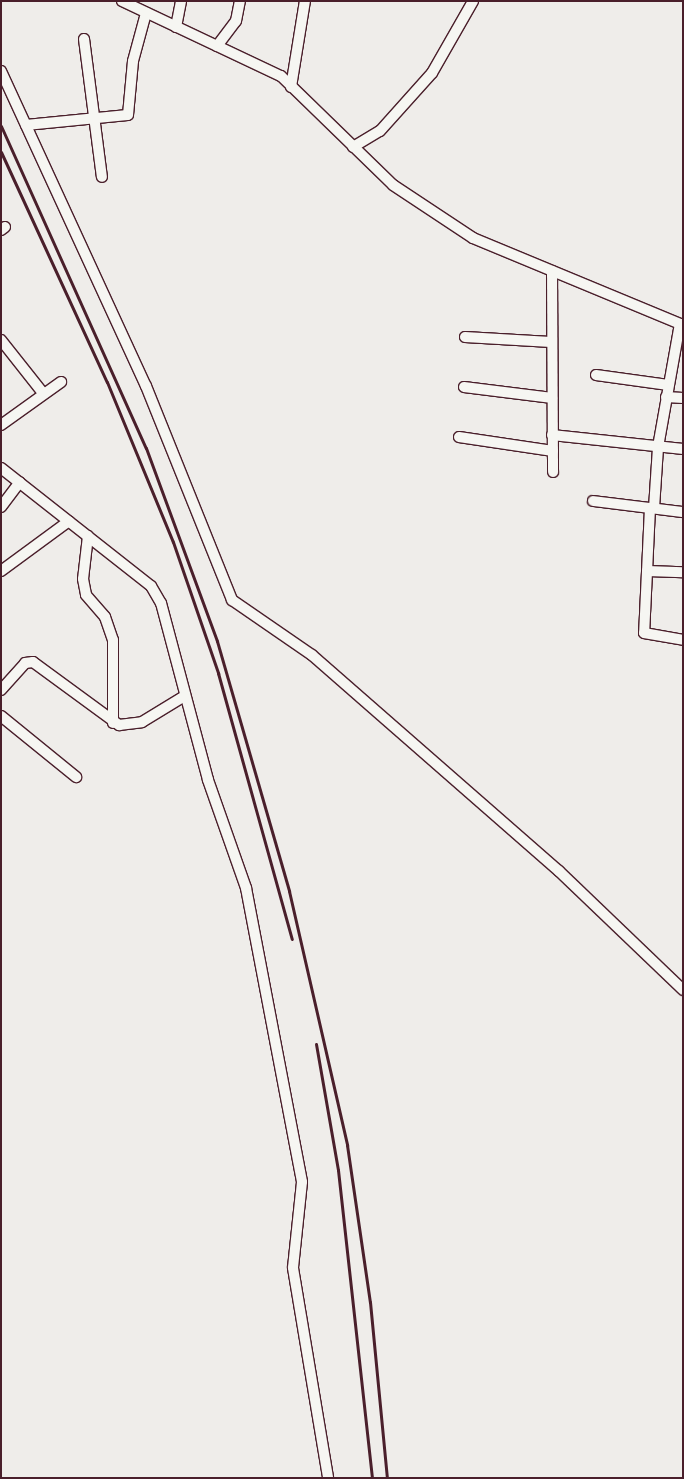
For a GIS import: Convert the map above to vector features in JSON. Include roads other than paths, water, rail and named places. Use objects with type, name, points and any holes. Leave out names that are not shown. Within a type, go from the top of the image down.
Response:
[{"type":"street","points":[[176,27],[181,1]]},
{"type":"street","points":[[217,46],[236,22],[240,1]]},
{"type":"street","points":[[291,87],[305,1]]},
{"type":"street","points":[[353,147],[380,131],[432,73],[473,1]]},
{"type":"street","points":[[128,3],[280,76],[393,186],[473,238],[682,325],[666,396],[658,446],[647,571],[644,633],[683,640]]},
{"type":"street","points":[[26,126],[128,115],[133,61],[146,13]]},
{"type":"street","points":[[84,39],[102,177]]},
{"type":"street","points":[[1,71],[146,386],[232,600],[312,655],[559,871],[683,990]]},
{"type":"street","points":[[552,270],[553,472]]},
{"type":"street","points":[[465,337],[551,342]]},
{"type":"street","points":[[1,340],[43,393]]},
{"type":"street","points":[[596,375],[668,386]]},
{"type":"street","points":[[1,425],[43,393],[61,382]]},
{"type":"street","points":[[464,387],[552,398]]},
{"type":"street","points":[[666,396],[683,398]]},
{"type":"street","points":[[552,435],[683,449]]},
{"type":"street","points":[[459,437],[553,451]]},
{"type":"street","points":[[1,468],[88,536],[157,594],[184,697],[246,888],[302,1182],[293,1268],[328,1478]]},
{"type":"street","points":[[1,507],[20,482]]},
{"type":"street","points":[[594,501],[683,512]]},
{"type":"street","points":[[1,571],[69,521]]},
{"type":"street","points":[[88,536],[86,595],[105,617],[112,640],[113,723]]},
{"type":"street","points":[[647,571],[683,572]]},
{"type":"street","points":[[1,690],[25,663],[33,662],[113,723],[142,722],[184,697]]},
{"type":"street","points":[[1,716],[76,777]]},
{"type":"railway","points":[[1,126],[146,448],[217,641],[289,891],[347,1145],[370,1302],[387,1478]]},
{"type":"railway","points":[[1,152],[107,382],[173,542],[218,673],[292,939]]},
{"type":"railway","points":[[316,1044],[338,1170],[372,1478]]}]
